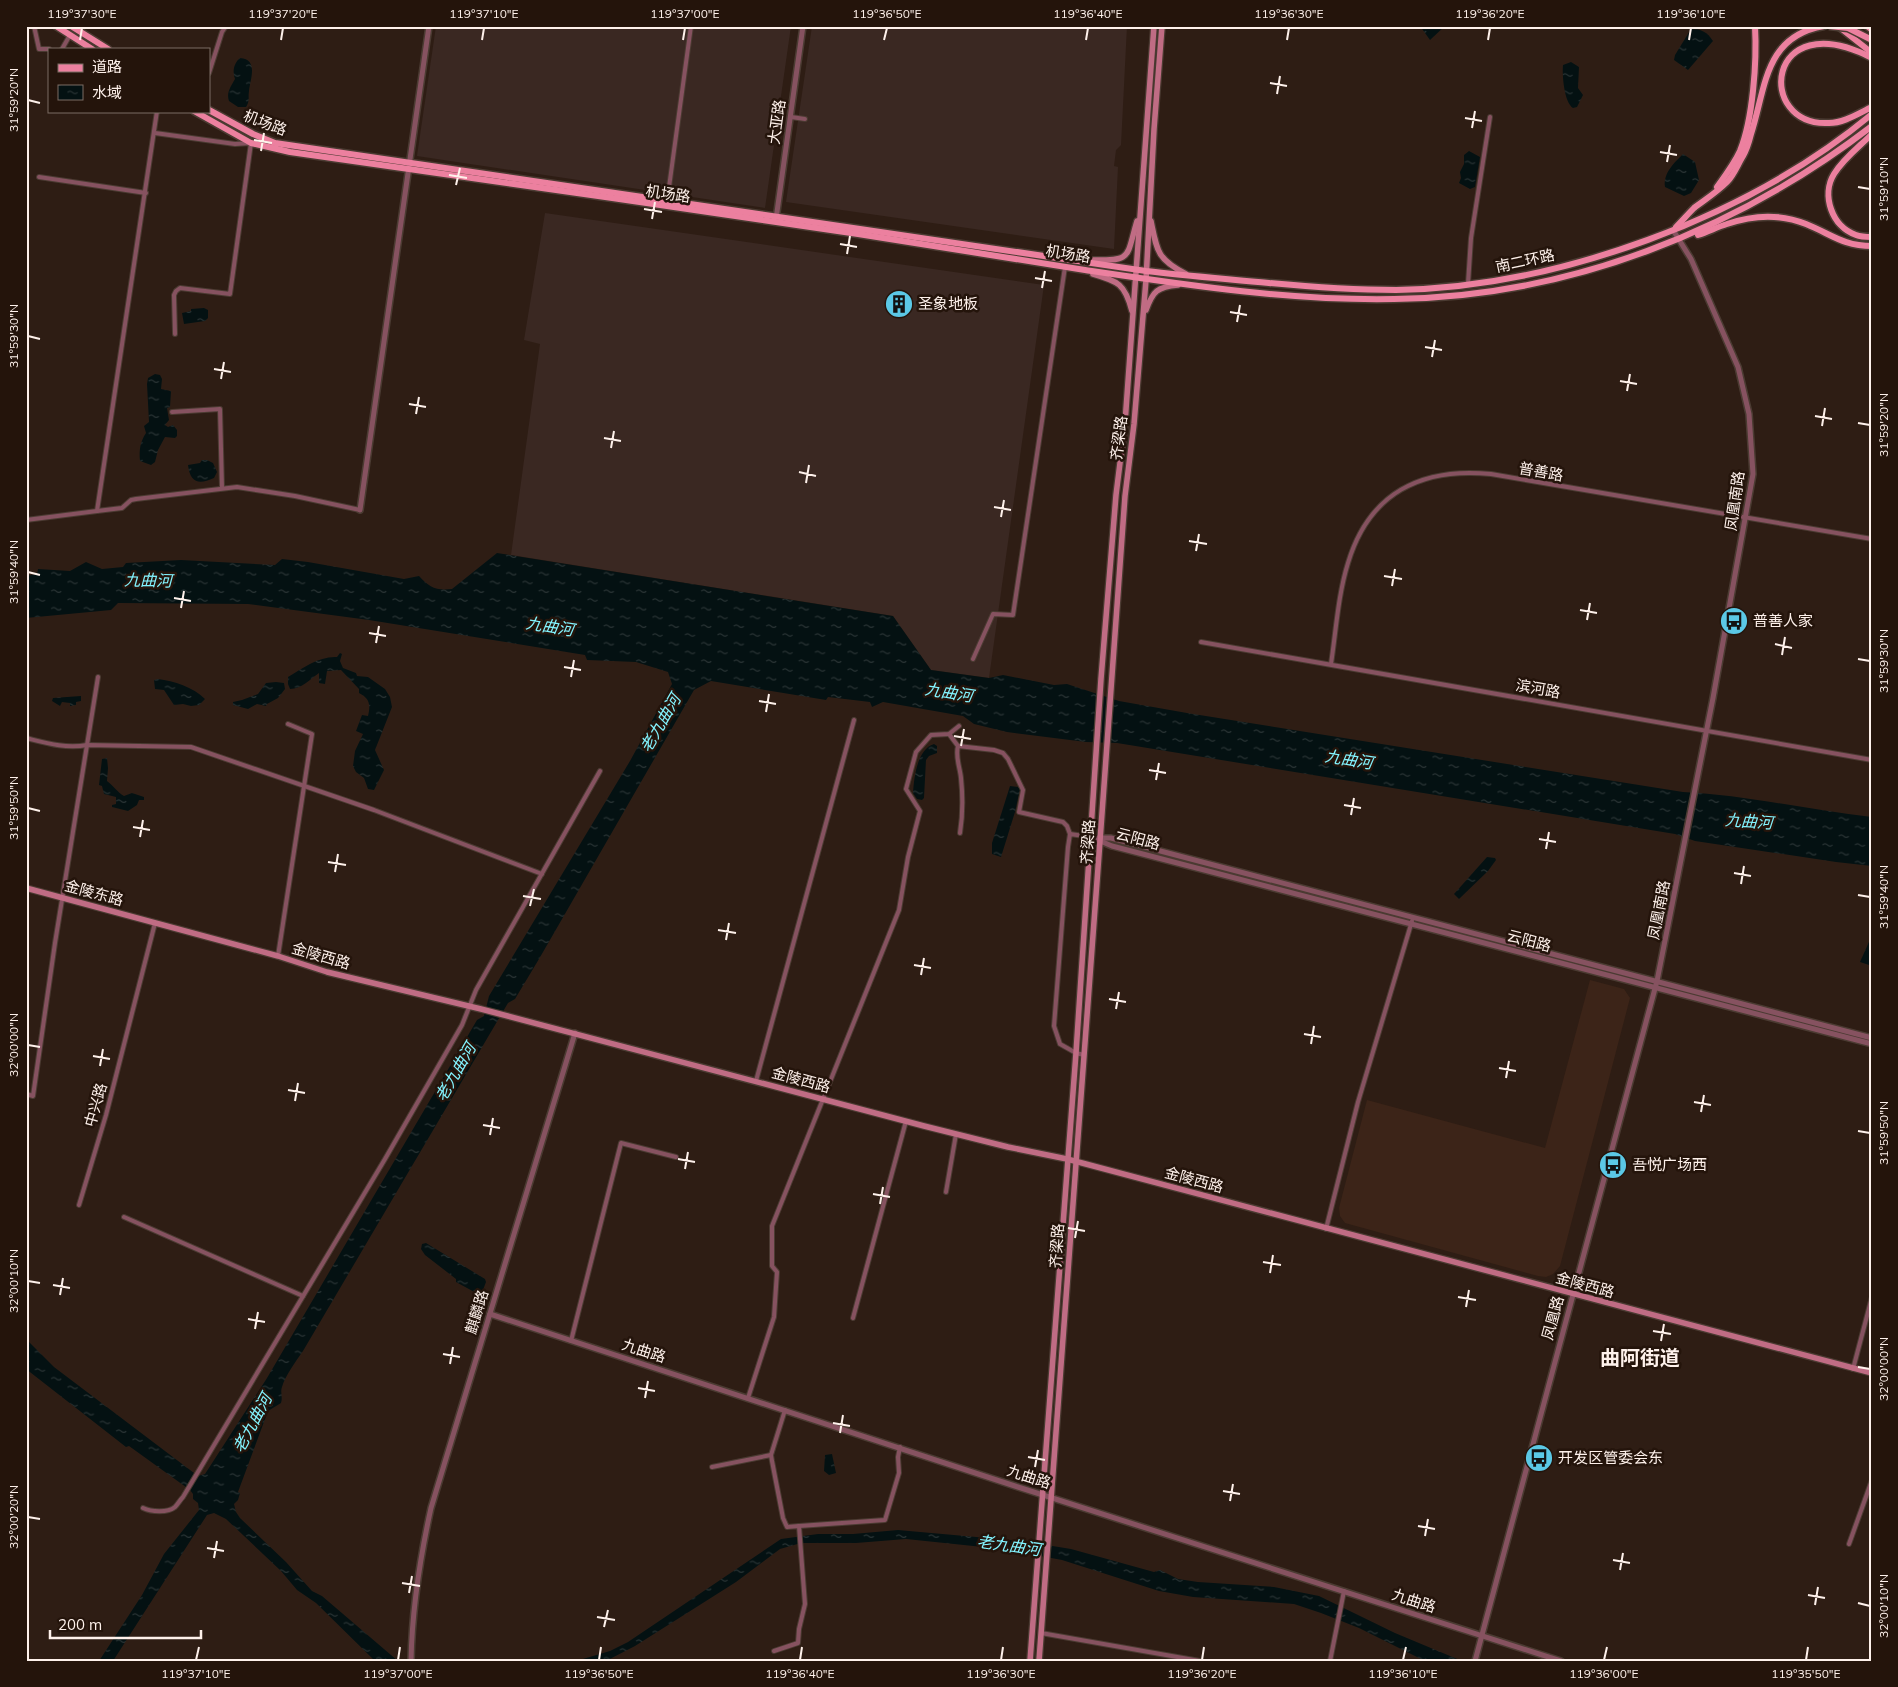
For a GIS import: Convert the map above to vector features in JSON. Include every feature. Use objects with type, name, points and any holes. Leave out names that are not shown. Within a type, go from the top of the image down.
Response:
[{"type":"main road","points":[[56,26],[90,48]]},
{"type":"main road","points":[[72,26],[106,48]]},
{"type":"main road","name":"齐梁路","points":[[1030,1661],[1102,679],[1116,495],[1125,423],[1154,26]]},
{"type":"main road","name":"齐梁路","points":[[1039,1661],[1101,839],[1124,496],[1134,424],[1143,320],[1162,26]]},
{"type":"main road","points":[[1710,197],[1740,151],[1747,122],[1753,81],[1756,45],[1755,26]]},
{"type":"main road","points":[[1673,230],[1694,208],[1728,181],[1745,153],[1755,123],[1764,83],[1775,56],[1786,42],[1811,28],[1824,26]]},
{"type":"main road","points":[[1828,26],[1848,28],[1872,40]]},
{"type":"main road","points":[[1838,26],[1872,53]]},
{"type":"main road","points":[[1867,26],[1872,30]]},
{"type":"main road","points":[[1872,58],[1845,47],[1822,43],[1805,46],[1792,54],[1781,76],[1781,88],[1785,100],[1793,111],[1811,121],[1830,124],[1852,117],[1872,107]]},
{"type":"main road","name":"机场路","points":[[210,111],[253,134],[275,143],[408,166],[776,219],[1070,265],[1146,280]]},
{"type":"main road","name":"机场路","points":[[196,112],[251,143],[290,152],[408,166]]},
{"type":"main road","name":"南二环路","points":[[1146,271],[1325,288],[1398,290],[1468,284],[1549,270],[1618,250],[1673,230],[1729,206],[1784,175],[1872,114]]},
{"type":"main road","name":"南二环路","points":[[1146,280],[1305,296],[1366,299],[1448,296],[1517,287],[1587,270],[1680,240],[1788,184],[1872,126]]},
{"type":"main road","points":[[1872,134],[1843,162],[1833,176],[1828,190],[1829,205],[1834,217],[1843,228],[1856,235],[1872,237]]},
{"type":"main road","points":[[1070,265],[1112,261],[1120,259],[1128,253],[1132,247],[1141,210]]},
{"type":"main road","points":[[1149,212],[1160,255],[1169,266],[1190,276]]},
{"type":"main road","points":[[1680,240],[1750,218],[1774,216],[1807,225],[1856,246],[1872,246]]},
{"type":"main road","name":"机场路","points":[[776,219],[1070,265],[1146,271]]},
{"type":"main road","points":[[1070,265],[1121,284],[1127,296],[1133,317]]},
{"type":"main road","points":[[1143,320],[1150,297],[1157,289],[1189,284]]},
{"type":"main road","points":[[1366,289],[1366,299]]},
{"type":"main road","name":"金陵东路","points":[[26,888],[155,923]]},
{"type":"main road","name":"金陵西路","points":[[155,923],[278,956],[327,972],[575,1033],[956,1134],[1067,1159],[1872,1373]]},
{"type":"street","points":[[34,26],[39,49],[48,49]]},
{"type":"street","points":[[210,69],[222,32],[226,26]]},
{"type":"street","points":[[26,520],[122,508],[131,500],[136,499],[237,487],[285,494],[360,510],[429,26]]},
{"type":"street","points":[[666,204],[691,26]]},
{"type":"street","name":"大亚路","points":[[776,219],[803,26]]},
{"type":"street","points":[[63,48],[70,35]]},
{"type":"street","points":[[97,511],[158,112]]},
{"type":"street","points":[[790,117],[805,119]]},
{"type":"street","points":[[1468,284],[1471,238],[1490,117]]},
{"type":"street","points":[[155,133],[235,144],[251,143],[230,294],[180,288],[174,295],[175,334]]},
{"type":"street","points":[[38,177],[146,193]]},
{"type":"street","name":"凤凰南路","points":[[1657,984],[1696,787],[1753,474],[1749,414],[1738,367],[1691,259],[1673,230]]},
{"type":"street","points":[[973,659],[993,614],[1012,616],[1070,265]]},
{"type":"street","points":[[172,412],[220,408],[222,488]]},
{"type":"street","name":"普善路","points":[[1331,664],[1343,583],[1356,540],[1366,521],[1383,504],[1400,490],[1424,479],[1468,472],[1491,474],[1872,539]]},
{"type":"street","name":"滨河路","points":[[1200,642],[1872,760]]},
{"type":"street","points":[[26,1094],[33,1096],[62,898],[98,677]]},
{"type":"street","points":[[756,1081],[854,720]]},
{"type":"street","points":[[278,956],[312,734],[288,724]]},
{"type":"street","points":[[748,1398],[774,1317],[777,1272],[772,1266],[772,1226],[899,910],[908,857],[920,811],[906,789],[916,752],[931,735],[949,734],[959,726]]},
{"type":"street","points":[[949,734],[958,746],[957,752],[964,812],[960,833]]},
{"type":"street","points":[[26,738],[77,747],[87,745],[191,747],[304,785],[542,874]]},
{"type":"street","points":[[958,746],[994,750],[1003,753],[1008,759],[1023,790],[1019,812],[1063,822],[1067,826],[1070,834],[1054,1026],[1060,1044],[1076,1053],[1084,1055]]},
{"type":"street","points":[[143,1508],[168,1511],[174,1508],[198,1472],[458,1033],[476,990],[600,771]]},
{"type":"street","points":[[1070,834],[1091,837]]},
{"type":"street","name":"云阳路","points":[[1091,837],[1111,838],[1413,917],[1872,1044]]},
{"type":"street","name":"云阳路","points":[[1101,839],[1112,846],[1872,1038]]},
{"type":"street","points":[[1326,1229],[1358,1102],[1413,917]]},
{"type":"street","name":"中兴路","points":[[79,1205],[106,1115],[155,923]]},
{"type":"street","name":"凤凰路","points":[[1475,1661],[1572,1294],[1657,984]]},
{"type":"street","name":"麒麟路","points":[[411,1661],[412,1629],[424,1541],[431,1508],[575,1033]]},
{"type":"street","points":[[852,1318],[906,1121]]},
{"type":"street","points":[[946,1192],[956,1134]]},
{"type":"street","points":[[571,1340],[621,1143],[676,1158]]},
{"type":"street","points":[[124,1217],[303,1296]]},
{"type":"street","points":[[1853,1368],[1872,1297]]},
{"type":"street","name":"九曲路","points":[[490,1314],[1561,1661]]},
{"type":"street","points":[[785,1410],[772,1455],[786,1527],[799,1528],[885,1520],[900,1473],[898,1458],[900,1448]]},
{"type":"street","points":[[712,1467],[772,1455]]},
{"type":"street","points":[[1849,1544],[1872,1480]]},
{"type":"street","points":[[774,1650],[798,1644],[799,1629],[805,1604],[802,1546],[799,1528]]},
{"type":"street","points":[[1330,1661],[1344,1591]]},
{"type":"street","points":[[1041,1633],[1200,1661]]},
{"type":"shaded area","points":[[436,26],[791,26],[765,208],[417,156]]},
{"type":"shaded area","points":[[812,26],[1127,26],[1121,145],[1116,150],[1114,166],[1118,167],[1114,249],[786,202]]},
{"type":"shaded area","points":[[545,213],[1044,285],[989,678],[931,670],[893,616],[511,555],[540,344],[524,340]]},
{"type":"shaded area","points":[[1590,980],[1624,989],[1630,998],[1560,1266],[1553,1274],[1546,1277],[1538,1276],[1345,1223],[1340,1216],[1339,1208],[1367,1100],[1545,1148]]},
{"type":"water","points":[[1420,26],[1445,26],[1430,40]]},
{"type":"water","points":[[1691,29],[1704,32],[1713,41],[1688,70],[1674,60],[1675,55]]},
{"type":"water","points":[[240,58],[250,62],[252,71],[246,107],[238,107],[229,101],[228,98],[229,90],[235,79],[234,67]]},
{"type":"water","points":[[1571,62],[1579,67],[1578,88],[1583,95],[1577,107],[1573,108],[1570,105],[1564,88],[1563,75],[1563,65]]},
{"type":"water","points":[[1469,151],[1480,157],[1475,187],[1470,189],[1459,183],[1461,178],[1460,172],[1464,164],[1464,155]]},
{"type":"water","points":[[1683,154],[1695,162],[1699,180],[1691,193],[1684,196],[1665,187],[1666,177],[1670,169]]},
{"type":"water","points":[[204,308],[208,310],[208,318],[205,321],[184,324],[182,313],[191,311],[191,309]]},
{"type":"water","points":[[155,374],[160,375],[162,379],[161,389],[171,391],[170,407],[167,408],[169,420],[165,425],[168,427],[173,425],[177,430],[177,436],[175,438],[165,437],[158,450],[155,462],[151,465],[140,461],[140,453],[141,443],[146,433],[144,426],[149,422],[148,378]]},
{"type":"water","points":[[202,460],[213,463],[217,472],[214,478],[200,482],[193,479],[188,465],[200,463]]},
{"type":"water","points":[[497,553],[893,616],[931,670],[989,678],[1003,675],[1054,685],[1067,684],[1119,701],[1187,713],[1683,792],[1730,796],[1872,817],[1872,866],[1695,841],[1675,834],[1117,743],[1086,742],[1007,732],[974,724],[963,716],[883,702],[872,707],[870,702],[828,697],[826,700],[711,681],[694,690],[539,959],[515,999],[508,1003],[303,1351],[288,1373],[281,1389],[281,1403],[268,1411],[238,1492],[240,1493],[238,1500],[234,1504],[240,1518],[286,1562],[312,1591],[322,1596],[398,1661],[375,1661],[316,1603],[297,1590],[281,1571],[226,1519],[214,1513],[207,1515],[113,1661],[99,1661],[142,1595],[164,1554],[199,1510],[198,1503],[193,1499],[193,1494],[190,1490],[129,1446],[126,1447],[26,1369],[26,1339],[54,1367],[198,1476],[205,1474],[267,1378],[477,1020],[484,1016],[489,996],[630,761],[672,684],[668,672],[636,662],[587,660],[585,655],[369,620],[248,604],[118,603],[111,610],[26,618],[26,576],[37,574],[38,569],[70,571],[86,562],[102,569],[123,567],[126,563],[181,560],[275,565],[282,559],[404,579],[419,576],[433,587],[452,589]]},
{"type":"water","points":[[340,653],[342,654],[340,661],[343,668],[356,673],[357,676],[368,677],[385,689],[390,697],[392,707],[375,750],[384,770],[374,790],[368,789],[364,778],[356,772],[353,766],[355,751],[363,734],[356,731],[362,715],[368,716],[369,708],[367,699],[359,693],[359,689],[341,670],[327,671],[325,684],[319,683],[319,673],[294,689],[290,689],[288,684],[288,677],[299,670],[324,658],[337,657]]},
{"type":"water","points":[[158,679],[183,685],[205,699],[199,705],[174,705],[164,690],[155,689],[154,680]]},
{"type":"water","points":[[266,683],[284,683],[285,689],[278,698],[266,706],[257,704],[248,709],[233,705],[233,702],[258,694]]},
{"type":"water","points":[[81,696],[81,701],[76,702],[76,705],[70,706],[70,703],[62,702],[60,706],[52,701],[53,698]]},
{"type":"water","points":[[934,744],[937,746],[937,753],[929,756],[926,760],[924,798],[922,800],[917,799],[913,793],[914,780],[920,758],[928,747]]},
{"type":"water","points":[[107,758],[107,781],[124,796],[132,793],[144,797],[144,800],[139,800],[137,805],[128,811],[112,807],[112,805],[116,804],[116,797],[104,794],[102,786],[99,785],[102,759]]},
{"type":"water","points":[[1010,786],[1020,789],[1001,857],[992,854],[992,843]]},
{"type":"water","points":[[1487,857],[1495,858],[1496,860],[1488,871],[1459,899],[1454,894]]},
{"type":"water","points":[[1872,935],[1872,963],[1869,965],[1860,962]]},
{"type":"water","points":[[426,1243],[485,1279],[486,1282],[483,1290],[478,1294],[456,1282],[456,1279],[425,1255],[421,1249],[422,1244]]},
{"type":"water","points":[[832,1454],[836,1473],[829,1475],[824,1471],[825,1455]]},
{"type":"water","name":"老九曲河","points":[[898,1530],[1022,1541],[1071,1549],[1154,1572],[1160,1570],[1178,1579],[1274,1587],[1319,1596],[1395,1633],[1462,1661],[1425,1661],[1359,1628],[1294,1604],[1193,1597],[1159,1591],[1062,1560],[1002,1549],[906,1539],[856,1543],[801,1543],[780,1549],[736,1582],[635,1646],[606,1661],[576,1661],[610,1651],[628,1642],[781,1539],[818,1534],[853,1534]]},
{"type":"place","name":"圣象地板","points":[[899,304]]},
{"type":"place","name":"普善人家","points":[[1734,621]]},
{"type":"place","name":"吾悦广场西","points":[[1613,1165]]},
{"type":"place","name":"开发区管委会东","points":[[1539,1458]]},
{"type":"district","name":"曲阿街道","points":[[1640,1358]]},
{"type":"water label","name":"九曲河","points":[[148,580]]},
{"type":"water label","name":"九曲河","points":[[550,626]]},
{"type":"water label","name":"九曲河","points":[[949,692]]},
{"type":"water label","name":"九曲河","points":[[1349,759]]},
{"type":"water label","name":"九曲河","points":[[1749,821]]}]
